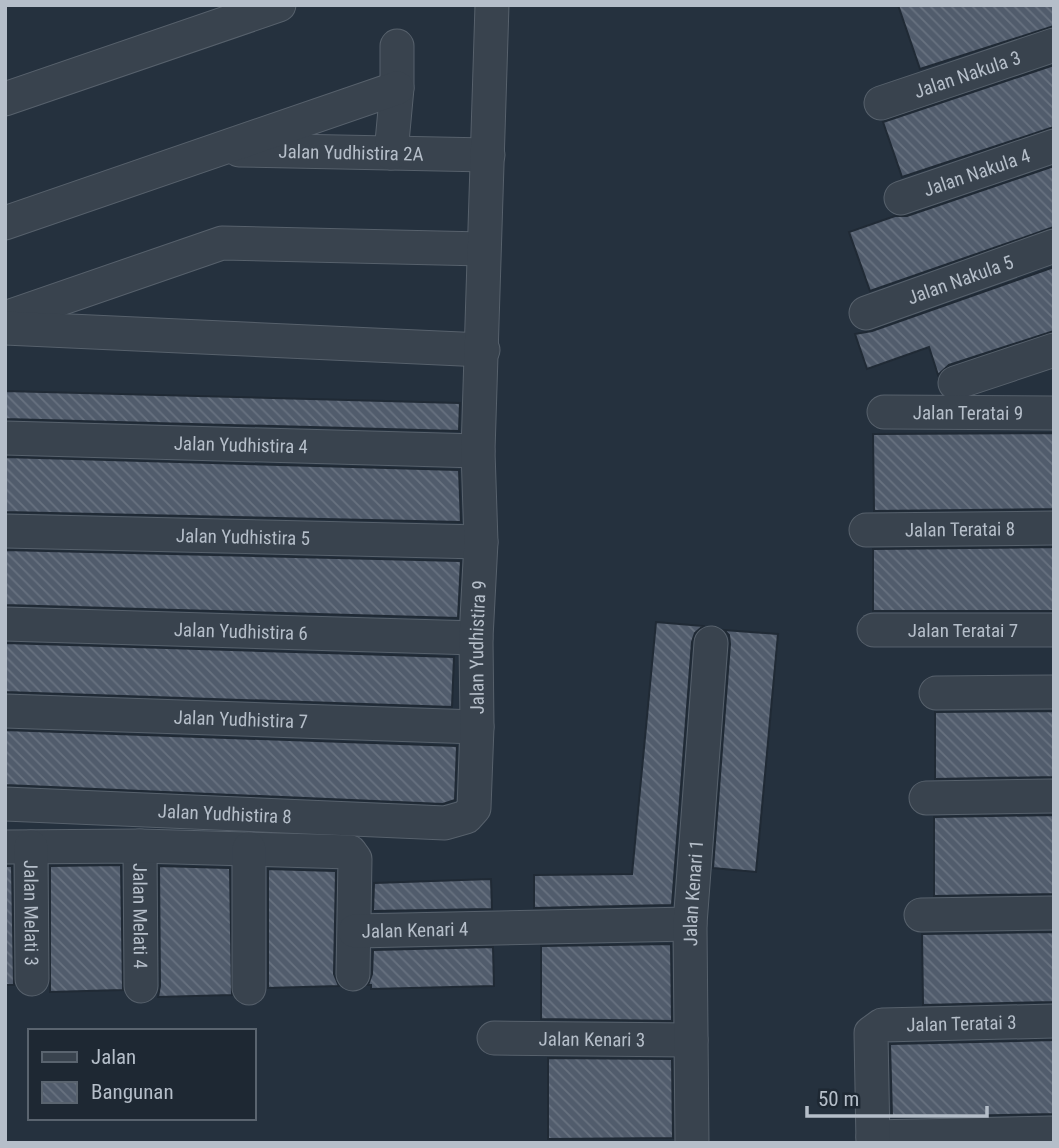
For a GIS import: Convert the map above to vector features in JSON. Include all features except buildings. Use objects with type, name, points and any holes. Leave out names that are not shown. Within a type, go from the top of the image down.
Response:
[{"type":"street","points":[[5,99],[279,5]]},
{"type":"street","name":"Jalan Yudhistira 9","points":[[445,823],[466,817],[474,808],[476,638],[481,542],[478,451],[492,5]]},
{"type":"street","name":"Jalan Nakula 3","points":[[881,103],[1054,45]]},
{"type":"street","points":[[391,153],[397,88],[397,46]]},
{"type":"street","points":[[5,223],[397,88]]},
{"type":"street","name":"Jalan Nakula 4","points":[[901,198],[1054,146]]},
{"type":"street","name":"Jalan Yudhistira 2A","points":[[215,150],[488,155]]},
{"type":"street","points":[[5,318],[222,243],[483,248]]},
{"type":"street","name":"Jalan Nakula 5","points":[[866,313],[1054,246]]},
{"type":"street","points":[[5,328],[483,350]]},
{"type":"street","points":[[955,383],[1054,350]]},
{"type":"street","name":"Jalan Teratai 9","points":[[884,412],[1054,412]]},
{"type":"street","name":"Jalan Yudhistira 4","points":[[5,438],[478,451]]},
{"type":"street","name":"Jalan Teratai 8","points":[[866,530],[1054,528]]},
{"type":"street","name":"Jalan Yudhistira 5","points":[[5,531],[481,542]]},
{"type":"street","name":"Jalan Yudhistira 6","points":[[5,624],[476,638]]},
{"type":"street","name":"Jalan Teratai 7","points":[[874,630],[1054,630]]},
{"type":"street","name":"Jalan Kenari 1","points":[[692,1143],[690,925],[711,643]]},
{"type":"street","points":[[936,693],[1054,692]]},
{"type":"street","name":"Jalan Yudhistira 7","points":[[5,711],[477,727]]},
{"type":"street","points":[[926,798],[1054,796]]},
{"type":"street","name":"Jalan Yudhistira 8","points":[[5,804],[445,823]]},
{"type":"street","name":"Jalan Kenari 4","points":[[18,847],[140,846],[350,852],[355,859],[355,931],[690,925]]},
{"type":"street","name":"Jalan Melati 4","points":[[140,846],[141,986]]},
{"type":"street","name":"Jalan Melati 3","points":[[18,847],[32,979]]},
{"type":"street","points":[[249,849],[249,988]]},
{"type":"street","points":[[921,915],[1054,913]]},
{"type":"street","points":[[353,974],[355,931]]},
{"type":"street","name":"Jalan Teratai 3","points":[[873,1140],[870,1033],[882,1025],[1054,1021]]},
{"type":"street","name":"Jalan Kenari 3","points":[[494,1038],[691,1040]]},
{"type":"street","points":[[873,1140],[1054,1133]]}]
